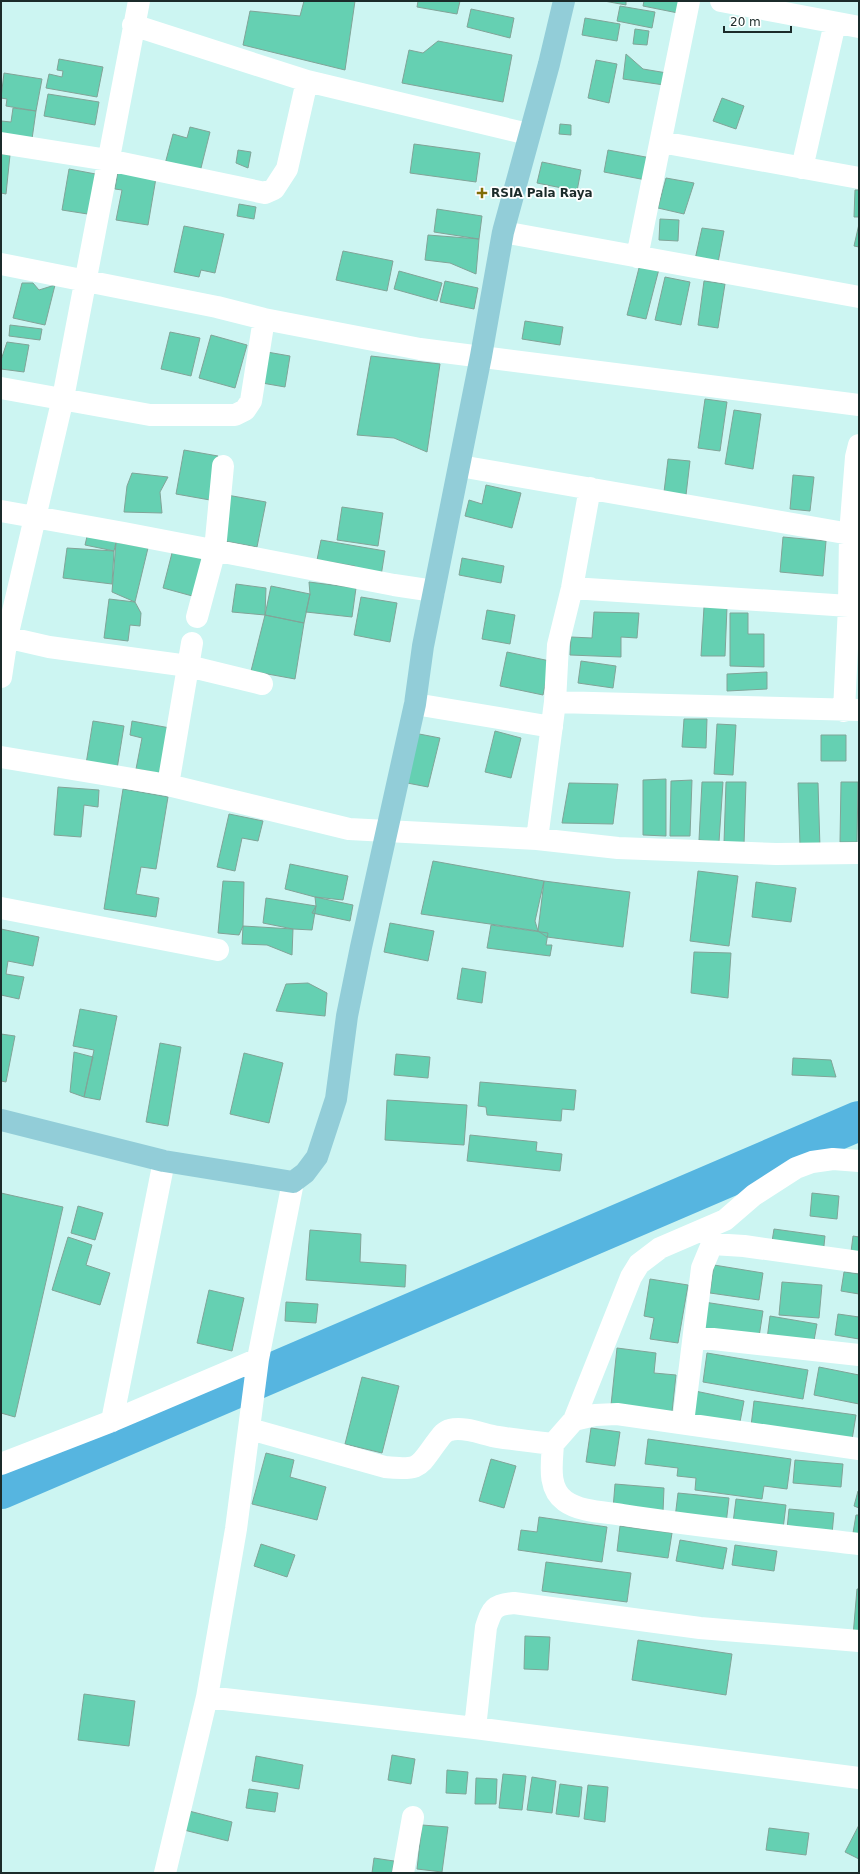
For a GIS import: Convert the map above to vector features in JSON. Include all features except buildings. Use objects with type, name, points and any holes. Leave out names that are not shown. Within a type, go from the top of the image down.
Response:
[{"type":"main road","points":[[1,1120],[164,1161],[293,1182],[305,1173],[317,1157],[336,1099],[347,1016],[415,704],[423,646],[460,466],[503,232],[528,134],[549,64],[564,1]]},
{"type":"street","points":[[1,677],[4,637],[36,517],[63,398],[81,297],[86,280],[139,1]]},
{"type":"street","points":[[637,257],[690,1]]},
{"type":"street","points":[[721,1],[859,27]]},
{"type":"street","points":[[802,168],[835,23]]},
{"type":"street","points":[[134,25],[307,81],[528,134]]},
{"type":"street","points":[[1,143],[108,160],[265,193],[274,189],[288,169],[307,81]]},
{"type":"street","points":[[660,142],[859,178]]},
{"type":"street","points":[[503,232],[859,297]]},
{"type":"street","points":[[1,264],[217,307],[264,319],[420,349],[859,405]]},
{"type":"street","points":[[1,388],[63,398],[150,415],[240,413],[245,410],[251,401],[264,319]]},
{"type":"street","points":[[555,702],[852,710],[850,534],[856,458],[859,445]]},
{"type":"street","points":[[197,617],[215,550],[223,466]]},
{"type":"street","points":[[460,466],[850,534]]},
{"type":"street","points":[[537,839],[555,702],[558,645],[572,588],[590,488]]},
{"type":"street","points":[[1,511],[215,550],[394,585],[434,591]]},
{"type":"street","points":[[572,588],[850,606]]},
{"type":"street","points":[[4,637],[49,646],[188,666],[262,684]]},
{"type":"street","points":[[168,785],[192,643]]},
{"type":"street","points":[[415,704],[552,727]]},
{"type":"street","points":[[1,757],[168,785],[349,829],[537,839],[618,848],[776,854],[859,853]]},
{"type":"street","points":[[1,908],[218,950]]},
{"type":"street","points":[[859,1162],[826,1159],[796,1168],[754,1195],[725,1220],[660,1248],[639,1264],[631,1277],[574,1420],[553,1444],[552,1469],[554,1490],[565,1501],[578,1507],[654,1520],[859,1544]]},
{"type":"street","points":[[112,1421],[164,1161]]},
{"type":"street","points":[[165,1873],[207,1697],[236,1529],[258,1364],[293,1182]]},
{"type":"street","points":[[683,1423],[695,1337],[702,1268],[712,1244],[725,1220]]},
{"type":"street","points":[[712,1244],[744,1246],[859,1262]]},
{"type":"street","points":[[695,1337],[859,1355]]},
{"type":"street","points":[[1,1464],[258,1364]]},
{"type":"street","points":[[574,1420],[595,1415],[617,1414],[859,1449]]},
{"type":"street","points":[[251,1422],[385,1467],[403,1469],[413,1468],[423,1462],[443,1433],[451,1430],[462,1429],[497,1437],[553,1444]]},
{"type":"street","points":[[475,1728],[486,1627],[491,1613],[500,1604],[514,1603],[700,1628],[859,1641]]},
{"type":"street","points":[[207,1697],[475,1728],[859,1778]]},
{"type":"street","points":[[403,1873],[413,1817]]},
{"type":"waterway","points":[[1,1489],[859,1121]]},
{"type":"place","name":"RSIA Pala Raya","points":[[482,193]]}]
